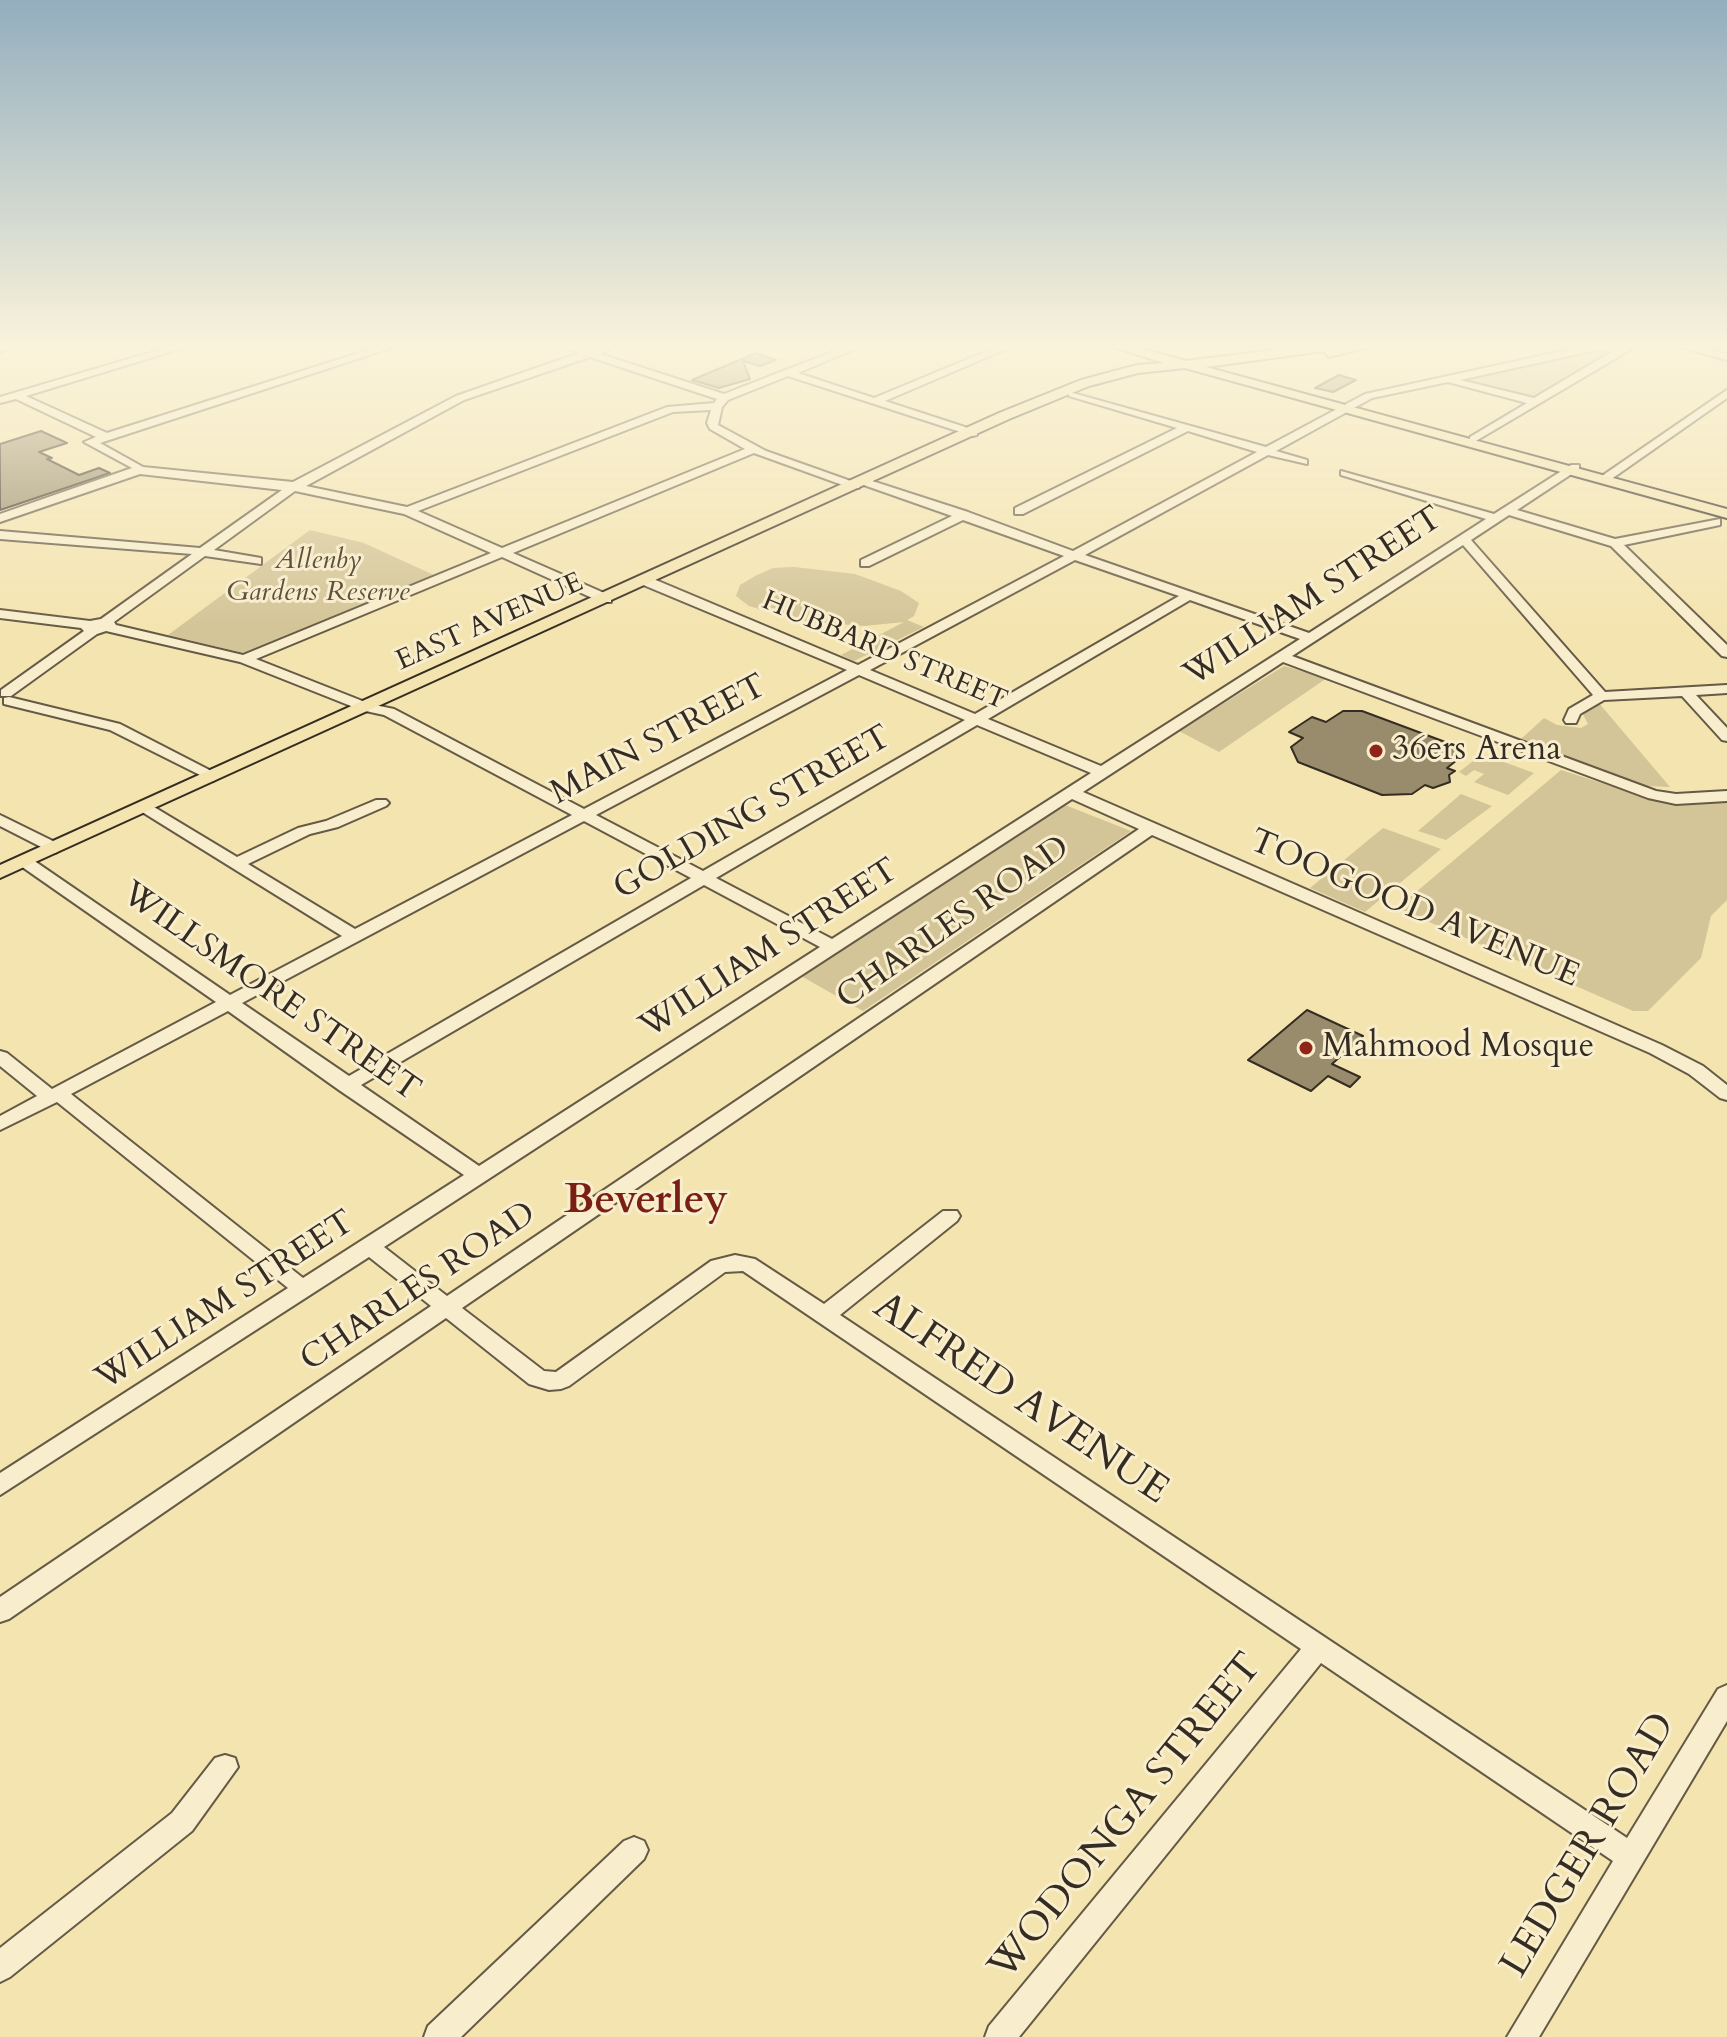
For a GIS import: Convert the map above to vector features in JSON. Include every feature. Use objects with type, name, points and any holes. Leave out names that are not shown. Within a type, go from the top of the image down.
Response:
[{"type":"main road","name":"EAST AVENUE","points":[[0,872],[960,439]]},
{"type":"main road","points":[[1462,439],[1605,478],[1723,515]]},
{"type":"main road","points":[[1474,439],[1572,469]]},
{"type":"street","points":[[99,439],[90,442],[137,466],[139,470]]},
{"type":"street","points":[[4,698],[200,552],[295,487],[384,439]]},
{"type":"street","points":[[408,511],[593,439]]},
{"type":"street","points":[[736,439],[754,449],[964,515],[1311,638]]},
{"type":"street","points":[[1019,511],[1164,439]]},
{"type":"street","points":[[1224,439],[1303,462]]},
{"type":"street","name":"MAIN STREET","points":[[0,1124],[1292,439]]},
{"type":"street","points":[[1605,478],[1661,439]]},
{"type":"street","points":[[244,659],[754,449]]},
{"type":"street","name":"WILLIAM STREET","points":[[0,1485],[1572,469]]},
{"type":"street","points":[[0,518],[139,470],[295,487],[408,511],[606,599]]},
{"type":"street","points":[[1345,473],[1615,543],[1723,515]]},
{"type":"street","points":[[865,563],[964,515]]},
{"type":"street","points":[[0,535],[200,552],[257,561]]},
{"type":"street","points":[[1462,541],[1468,543],[1601,696]]},
{"type":"street","points":[[1615,543],[1727,653]]},
{"type":"street","name":"HUBBARD STREET","points":[[646,581],[1102,772]]},
{"type":"street","name":"GOLDING STREET","points":[[346,1086],[1190,595]]},
{"type":"street","points":[[0,614],[99,626],[244,659],[366,707],[389,712],[834,947]]},
{"type":"street","points":[[1281,657],[1653,795],[1676,799],[1727,796]]},
{"type":"street","points":[[1571,720],[1574,712],[1601,696],[1727,689]]},
{"type":"street","points":[[1686,692],[1727,737]]},
{"type":"street","points":[[4,698],[115,727],[213,776]]},
{"type":"street","name":"TOOGOOD AVENUE","points":[[1075,790],[1077,796],[1650,1046],[1696,1070],[1727,1094]]},
{"type":"street","points":[[238,863],[304,831],[332,824],[381,803]]},
{"type":"street","points":[[144,807],[354,936]]},
{"type":"street","points":[[0,820],[55,848]]},
{"type":"street","name":"CHARLES ROAD","points":[[0,1611],[1151,828]]},
{"type":"street","name":"WILLSMORE STREET","points":[[24,861],[480,1176]]},
{"type":"street","points":[[0,1057],[55,1096],[304,1290]]},
{"type":"street","points":[[826,1314],[950,1216]]},
{"type":"street","name":"ALFRED AVENUE","points":[[370,1247],[537,1378],[549,1381],[561,1380],[718,1266],[748,1264],[1631,1857]]},
{"type":"street","name":"WODONGA STREET","points":[[1000,2037],[1317,1649]]},
{"type":"street","name":"LEDGER ROAD","points":[[1522,2037],[1727,1697]]},
{"type":"street","points":[[0,1967],[182,1822],[225,1767]]},
{"type":"street","points":[[439,2037],[634,1850]]},
{"type":"green space","name":"Allenby Gardens Reserve","points":[[310,530],[364,543],[436,576],[248,654],[168,635]]},
{"type":"green space","points":[[794,567],[855,574],[901,591],[919,603],[914,616],[907,620],[924,627],[854,661],[841,655],[904,622],[864,626],[799,621],[749,606],[736,596],[740,585],[755,576],[773,568]]},
{"type":"green space","points":[[1284,666],[1327,678],[1219,752],[1179,731]]},
{"type":"green space","points":[[1598,702],[1670,787],[1646,786],[1521,739],[1544,718],[1557,725],[1581,728],[1588,724],[1583,714]]},
{"type":"green space","points":[[1482,754],[1534,773],[1508,795],[1474,782],[1484,774],[1474,770],[1466,776],[1459,772]]},
{"type":"green space","points":[[1561,770],[1661,802],[1727,802],[1727,900],[1711,916],[1701,958],[1648,1011],[1633,1011],[1397,908]]},
{"type":"green space","points":[[1461,794],[1492,806],[1446,840],[1418,831]]},
{"type":"green space","points":[[1065,805],[1131,831],[863,1011],[801,976]]},
{"type":"green space","points":[[1383,828],[1441,849],[1365,912],[1310,888]]},
{"type":"building","points":[[16,439],[58,439],[67,443],[39,452],[79,475],[99,468],[110,473],[0,510],[0,444]]},
{"type":"building","name":"36ers Arena","points":[[1343,711],[1362,711],[1456,746],[1462,756],[1447,768],[1455,771],[1449,775],[1450,782],[1433,788],[1425,785],[1412,794],[1382,795],[1298,762],[1291,747],[1303,738],[1289,732],[1312,717],[1326,722]]},
{"type":"building","name":"Mahmood Mosque","points":[[1307,1010],[1363,1036],[1332,1064],[1360,1077],[1350,1087],[1328,1076],[1311,1091],[1248,1060]]},
{"type":"place","name":"36ers Arena","points":[[1376,751]]},
{"type":"place","name":"Mahmood Mosque","points":[[1306,1048]]},
{"type":"district","name":"Beverley","points":[[646,1202]]}]
